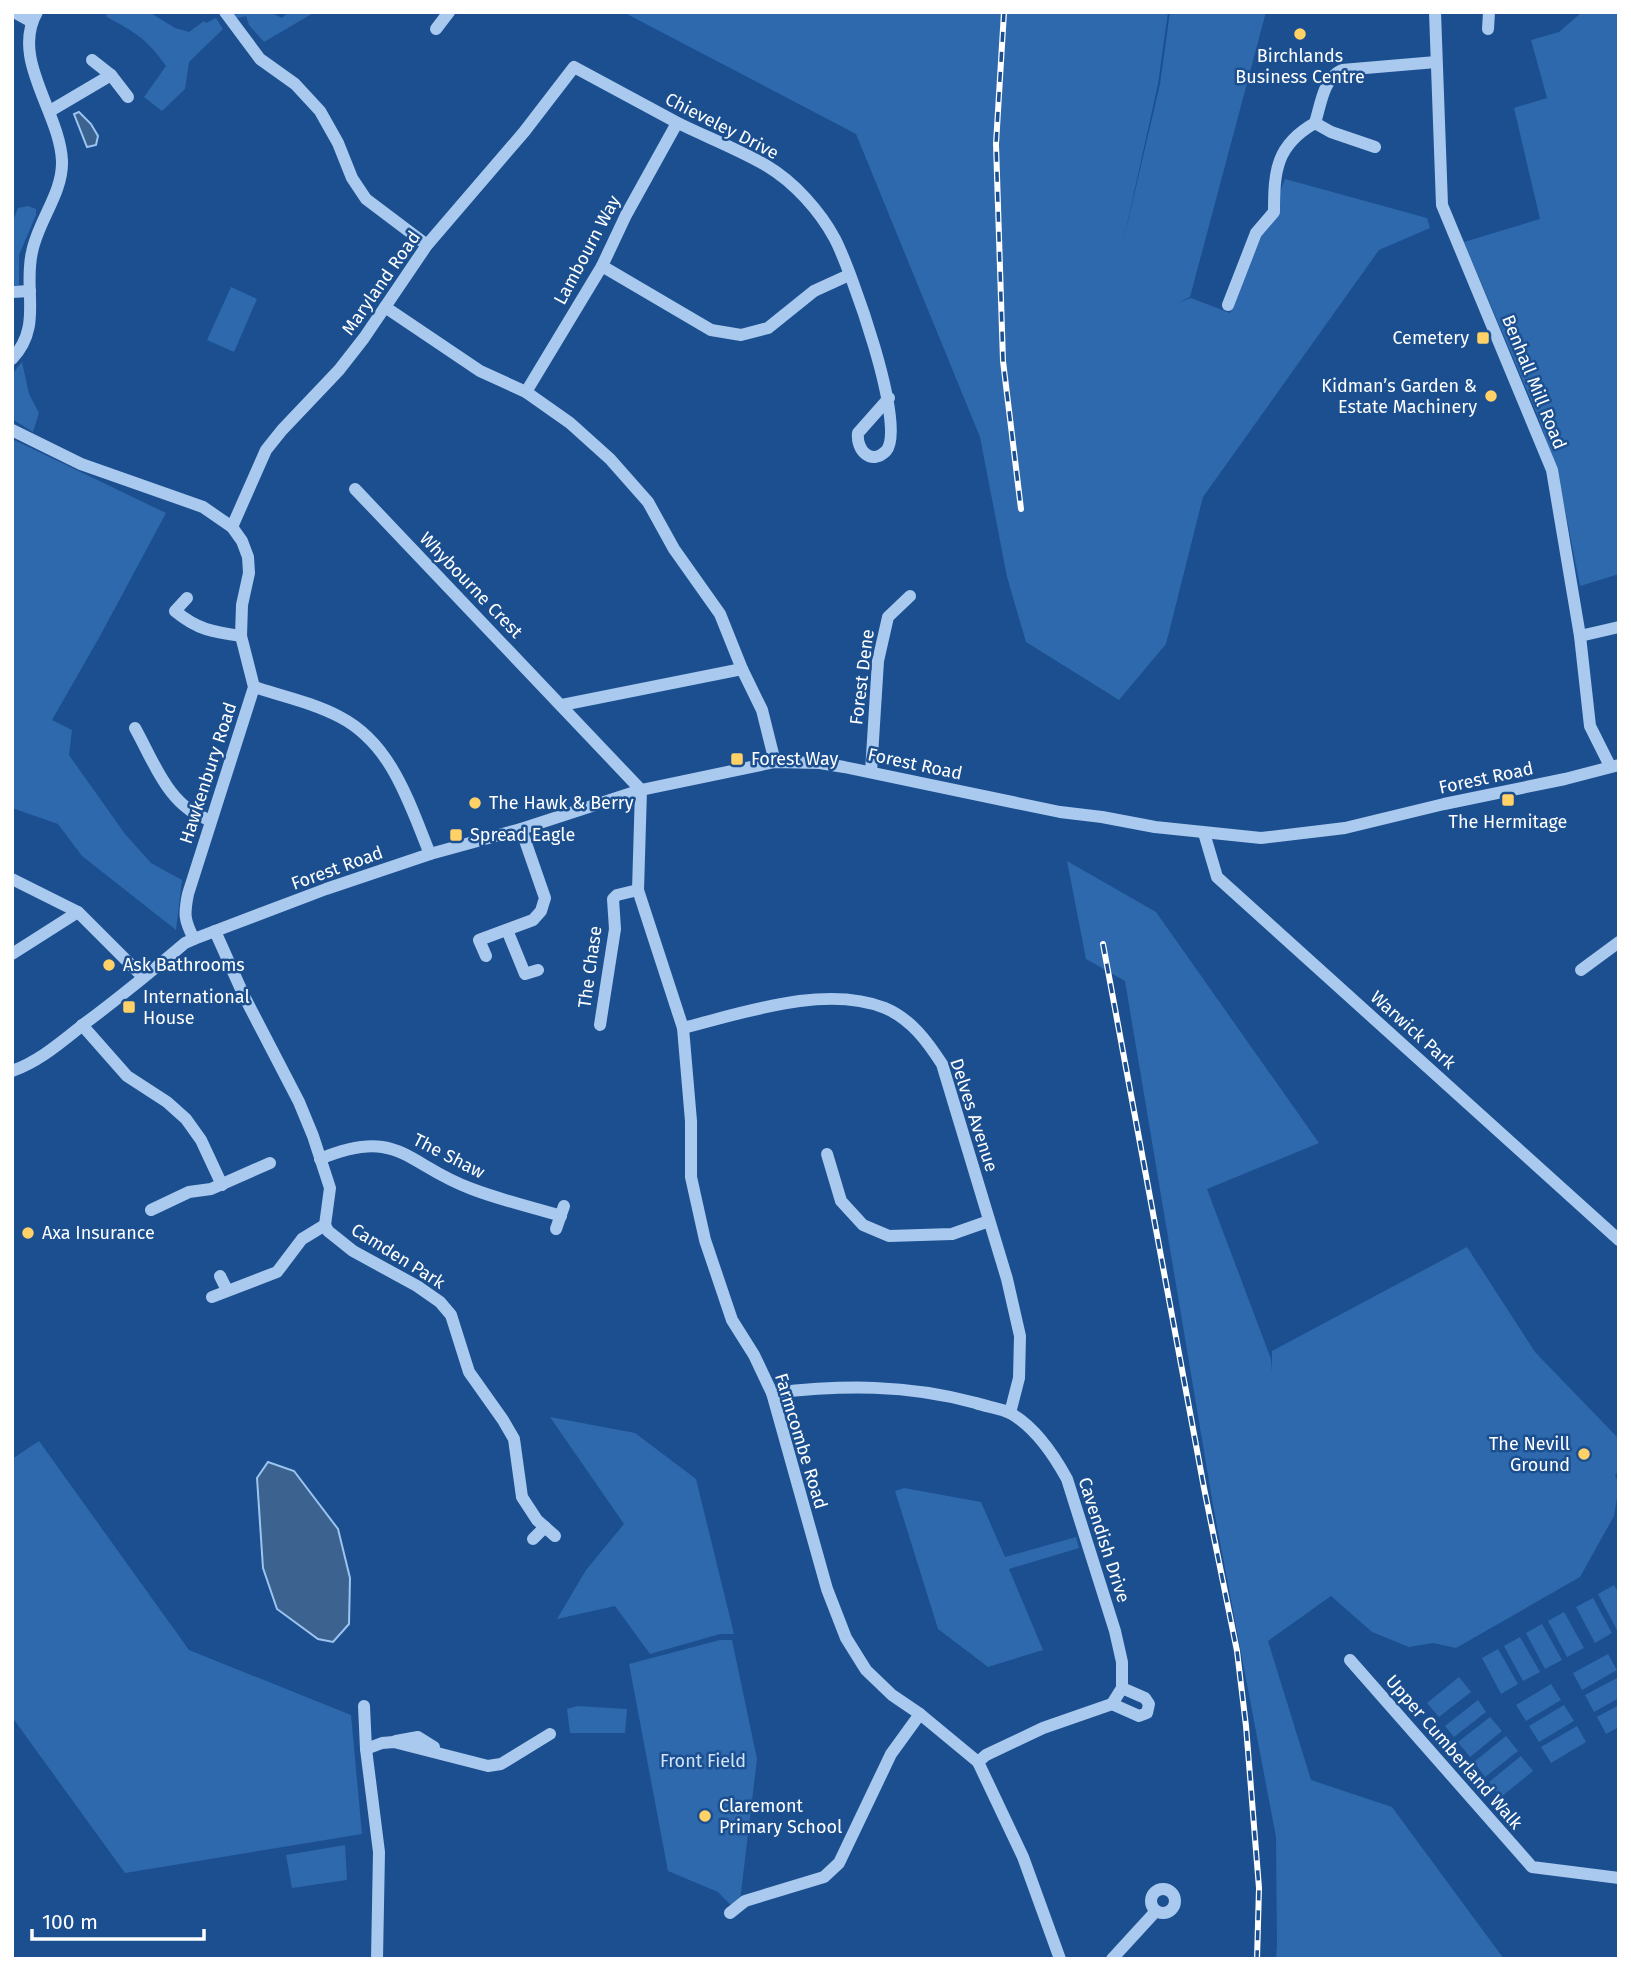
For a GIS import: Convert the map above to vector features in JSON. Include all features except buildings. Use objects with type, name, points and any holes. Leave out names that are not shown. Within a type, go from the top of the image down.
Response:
[{"type":"street","points":[[12,359],[25,342],[30,328],[31,253],[56,190],[62,161],[50,111],[36,79],[29,40],[34,17],[14,12]]},
{"type":"street","points":[[225,12],[260,59],[295,84],[320,111],[338,143],[352,178],[366,199],[427,245]]},
{"type":"street","points":[[436,29],[449,12]]},
{"type":"street","name":"Benhall Mill Road","points":[[1435,12],[1442,205],[1552,470],[1580,636],[1590,726],[1614,765]]},
{"type":"street","points":[[1488,29],[1489,12]]},
{"type":"street","points":[[93,60],[111,75],[128,97]]},
{"type":"street","points":[[1228,305],[1249,230],[1274,212],[1274,176],[1284,152],[1297,134],[1315,123],[1327,84],[1333,75],[1342,70],[1436,62]]},
{"type":"street","name":"Maryland Road","points":[[232,527],[266,450],[339,370],[427,245],[524,132],[573,67]]},
{"type":"street","name":"Chieveley Drive","points":[[573,67],[677,123],[768,166],[807,199],[835,238],[871,337],[889,398]]},
{"type":"street","points":[[50,111],[111,75]]},
{"type":"street","name":"Lambourn Way","points":[[526,392],[602,266],[625,215],[677,123]]},
{"type":"street","points":[[1315,123],[1331,132],[1375,147]]},
{"type":"street","points":[[602,266],[711,330],[741,335],[768,328],[814,291],[849,275]]},
{"type":"street","points":[[12,292],[30,291]]},
{"type":"street","points":[[385,307],[480,370],[526,392],[570,423],[610,459],[648,502],[674,549],[720,614],[762,710],[775,762]]},
{"type":"street","name":"Hawkenbury Road","points":[[12,430],[81,464],[203,507],[232,527],[242,541],[248,557],[249,573],[242,605],[241,636],[254,687],[210,820],[185,911],[186,924],[194,939]]},
{"type":"street","name":"Whybourne Crest","points":[[355,489],[641,789]]},
{"type":"street","name":"Forest Dene","points":[[871,772],[878,660],[888,617],[909,596]]},
{"type":"street","points":[[175,611],[187,598]]},
{"type":"street","points":[[164,601],[188,622],[206,631],[241,636]]},
{"type":"street","points":[[1580,636],[1619,627]]},
{"type":"street","points":[[562,705],[742,669]]},
{"type":"street","points":[[254,687],[306,703],[352,724],[391,764],[430,853]]},
{"type":"street","points":[[135,728],[177,801],[197,816],[210,820]]},
{"type":"street","name":"Forest Road","points":[[12,1071],[47,1053],[126,994],[185,943],[194,939],[430,853],[520,829],[641,789],[775,762],[820,763],[1059,812],[1146,826],[1261,838],[1345,828],[1565,779],[1614,765]]},
{"type":"street","name":"Farmcombe Road","points":[[641,789],[638,890],[683,1028],[691,1121],[691,1177],[705,1240],[732,1320],[754,1355],[772,1393],[827,1589],[846,1638],[866,1670],[892,1695],[920,1714],[978,1762],[1024,1857],[1060,1959]]},
{"type":"street","points":[[486,956],[479,940],[533,920],[541,911],[545,898],[520,829]]},
{"type":"street","name":"Warwick Park","points":[[1204,833],[1217,877],[1619,1240]]},
{"type":"street","points":[[12,879],[78,912],[143,977]]},
{"type":"street","name":"The Chase","points":[[600,1025],[615,929],[613,899],[617,895],[638,890]]},
{"type":"street","points":[[12,954],[78,912]]},
{"type":"street","points":[[507,930],[526,974],[538,970]]},
{"type":"street","name":"Camden Park","points":[[215,931],[244,996],[299,1102],[330,1188],[325,1225],[340,1242],[417,1286],[451,1315],[469,1372],[514,1439],[522,1497],[529,1511],[555,1536]]},
{"type":"street","points":[[1581,970],[1619,942]]},
{"type":"street","name":"Delves Avenue","points":[[683,1028],[752,1011],[823,998],[864,1002],[887,1009],[915,1027],[927,1040],[942,1064],[1007,1279],[1020,1336],[1019,1378],[1010,1413]]},
{"type":"street","points":[[82,1025],[127,1076],[167,1102],[186,1119],[201,1140],[222,1185]]},
{"type":"street","name":"The Shaw","points":[[320,1160],[363,1147],[382,1146],[398,1150],[471,1189],[560,1217]]},
{"type":"street","points":[[827,1154],[841,1201],[863,1225],[889,1236],[952,1234],[989,1221]]},
{"type":"street","points":[[151,1210],[189,1192],[222,1185],[270,1163]]},
{"type":"street","points":[[212,1297],[277,1272],[302,1239],[325,1225]]},
{"type":"street","points":[[220,1276],[227,1290]]},
{"type":"street","name":"Cavendish Drive","points":[[772,1393],[821,1388],[881,1387],[945,1395],[1010,1413],[1028,1427],[1043,1442],[1068,1479],[1115,1631],[1122,1662],[1122,1688]]},
{"type":"street","points":[[533,1539],[545,1527]]},
{"type":"street","name":"Upper Cumberland Walk","points":[[1350,1660],[1532,1867],[1619,1878]]},
{"type":"street","points":[[978,1762],[986,1755],[1043,1728],[1112,1704],[1122,1688],[1145,1698],[1149,1704],[1147,1713],[1139,1716],[1112,1704]]},
{"type":"street","points":[[364,1706],[366,1749],[379,1852],[377,1959]]},
{"type":"street","points":[[730,1913],[745,1901],[824,1877],[839,1863],[891,1754],[920,1714]]},
{"type":"street","points":[[366,1749],[382,1743],[418,1737],[443,1753],[488,1766],[501,1764],[550,1734]]},
{"type":"street","points":[[1112,1959],[1156,1911]]},
{"type":"green space","points":[[105,12],[149,12],[175,28],[189,32],[204,21],[206,23],[216,18],[223,29],[189,62],[185,89],[162,111],[144,97],[166,66],[146,42],[107,17]]},
{"type":"green space","points":[[231,12],[270,12],[282,18],[288,12],[315,12],[264,42],[249,25],[246,16],[233,19]]},
{"type":"green space","points":[[623,12],[1168,12],[1158,84],[1122,247],[1160,84],[1170,12],[1266,12],[1190,297],[1177,303],[1191,298],[1230,313],[1285,179],[1427,218],[1430,228],[1379,250],[1203,497],[1166,644],[1119,700],[1026,642],[1007,577],[980,437],[856,134]]},
{"type":"green space","points":[[1582,12],[1619,12],[1619,574],[1580,586],[1559,479],[1539,419],[1464,242],[1540,219],[1514,108],[1547,98],[1531,40],[1559,32]]},
{"type":"green space","points":[[28,206],[36,209],[36,215],[19,255],[19,285],[12,285],[12,223],[18,208]]},
{"type":"green space","points":[[231,287],[257,299],[234,352],[207,340]]},
{"type":"green space","points":[[22,362],[29,394],[39,413],[33,432],[12,419],[12,374]]},
{"type":"green space","points":[[12,439],[166,513],[52,720],[72,730],[69,755],[125,834],[151,863],[182,880],[176,930],[82,856],[58,824],[12,808]]},
{"type":"green space","points":[[1067,861],[1156,912],[1319,1143],[1207,1189],[1271,1359],[1272,1372],[1272,1351],[1467,1247],[1535,1352],[1619,1439],[1619,1471],[1615,1475],[1619,1485],[1614,1516],[1580,1577],[1456,1648],[1433,1643],[1409,1647],[1372,1632],[1331,1596],[1268,1641],[1311,1780],[1392,1807],[1504,1959],[1276,1959],[1276,1837],[1213,1505],[1125,981],[1086,959]]},
{"type":"green space","points":[[550,1417],[635,1433],[696,1479],[734,1634],[720,1634],[650,1654],[615,1606],[557,1619],[586,1570],[624,1524]]},
{"type":"green space","points":[[39,1441],[189,1650],[351,1715],[362,1834],[125,1873],[12,1717],[12,1459]]},
{"type":"green space","points":[[904,1488],[981,1502],[1005,1557],[1076,1537],[1079,1548],[1009,1569],[1043,1650],[988,1667],[938,1629],[895,1491]]},
{"type":"green space","points":[[1614,1585],[1619,1593],[1617,1630],[1598,1594]]},
{"type":"green space","points":[[1593,1598],[1612,1633],[1595,1643],[1576,1607]]},
{"type":"green space","points":[[1564,1612],[1584,1648],[1567,1657],[1548,1621]]},
{"type":"green space","points":[[1542,1624],[1562,1660],[1545,1669],[1526,1633]]},
{"type":"green space","points":[[1520,1637],[1540,1672],[1523,1681],[1504,1646]]},
{"type":"green space","name":"Front Field","points":[[720,1640],[732,1640],[757,1759],[740,1901],[731,1905],[718,1892],[668,1871],[629,1664]]},
{"type":"green space","points":[[1498,1649],[1518,1684],[1501,1694],[1482,1658]]},
{"type":"green space","points":[[1608,1654],[1617,1670],[1582,1690],[1573,1673]]},
{"type":"green space","points":[[1459,1677],[1471,1692],[1439,1717],[1427,1703]]},
{"type":"green space","points":[[1619,1677],[1619,1698],[1594,1712],[1585,1695]]},
{"type":"green space","points":[[1551,1684],[1561,1700],[1526,1721],[1516,1705]]},
{"type":"green space","points":[[1478,1700],[1486,1712],[1454,1737],[1445,1726]]},
{"type":"green space","points":[[1564,1705],[1574,1721],[1539,1742],[1529,1726]]},
{"type":"green space","points":[[1619,1705],[1619,1727],[1606,1734],[1597,1717]]},
{"type":"green space","points":[[577,1706],[627,1709],[625,1733],[570,1733],[567,1709]]},
{"type":"green space","points":[[1490,1717],[1502,1731],[1470,1757],[1458,1742]]},
{"type":"green space","points":[[1577,1726],[1586,1742],[1551,1763],[1541,1747]]},
{"type":"green space","points":[[1506,1736],[1518,1751],[1485,1777],[1474,1762]]},
{"type":"green space","points":[[1521,1756],[1533,1771],[1501,1797],[1489,1782]]},
{"type":"green space","points":[[345,1845],[347,1880],[292,1888],[286,1855]]},
{"type":"shaded area","points":[[79,112],[98,136],[96,145],[87,147],[74,114]]},
{"type":"shaded area","points":[[268,1462],[294,1471],[338,1529],[350,1578],[349,1624],[333,1642],[318,1639],[277,1609],[263,1568],[257,1478]]},
{"type":"railway","points":[[1004,12],[996,144],[1003,361],[1021,509]]},
{"type":"railway","points":[[1103,944],[1237,1651],[1259,1888],[1257,1959]]},
{"type":"place","name":"Birchlands Business Centre","points":[[1300,34]]},
{"type":"place","name":"Cemetery","points":[[1483,338]]},
{"type":"place","name":"Kidman’s Garden & Estate Machinery","points":[[1491,396]]},
{"type":"place","name":"Forest Way","points":[[737,759]]},
{"type":"place","name":"The Hermitage","points":[[1508,800]]},
{"type":"place","name":"The Hawk & Berry","points":[[475,803]]},
{"type":"place","name":"Spread Eagle","points":[[456,835]]},
{"type":"place","name":"Ask Bathrooms","points":[[109,965]]},
{"type":"place","name":"International House","points":[[129,1007]]},
{"type":"place","name":"Axa Insurance","points":[[28,1233]]},
{"type":"place","name":"The Nevill Ground","points":[[1584,1454]]},
{"type":"place","name":"Claremont Primary School","points":[[705,1816]]}]
